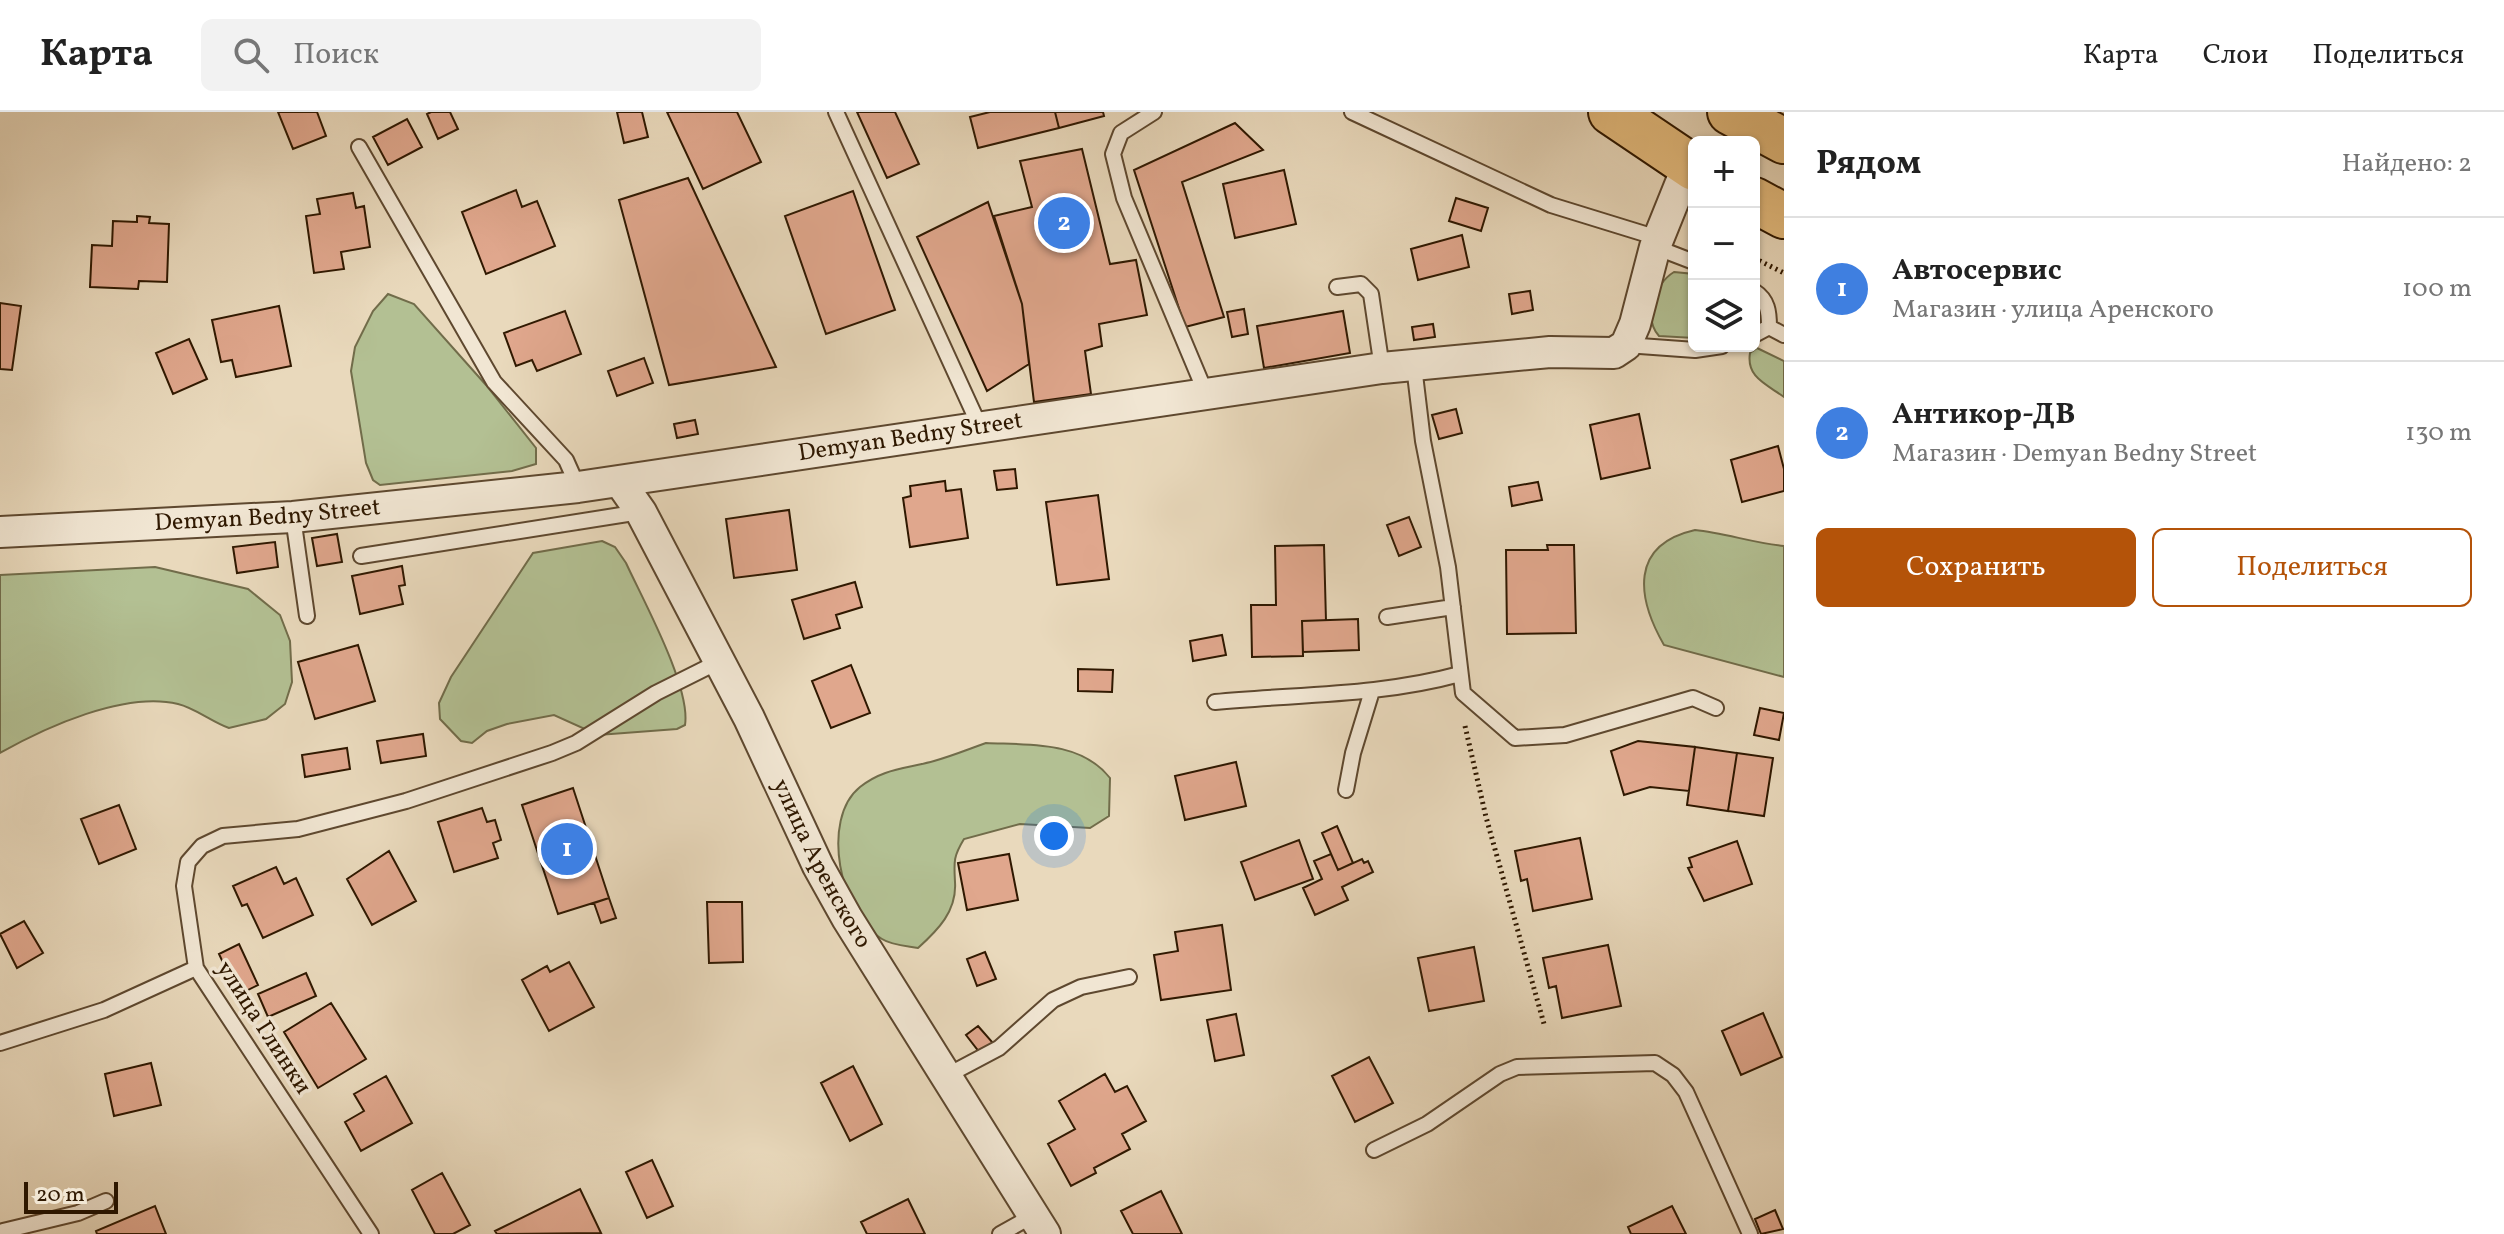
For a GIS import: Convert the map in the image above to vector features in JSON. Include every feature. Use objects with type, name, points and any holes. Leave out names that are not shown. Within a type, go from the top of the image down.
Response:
[{"type":"highway","points":[[1611,112],[1688,165]]},
{"type":"highway","points":[[1730,112],[1784,141]]},
{"type":"highway","points":[[1760,203],[1784,216]]},
{"type":"street","points":[[1626,345],[1635,324],[1657,242],[1688,174]]},
{"type":"street","name":"Demyan Bedny Street","points":[[0,532],[293,517],[578,487],[1382,368],[1550,352],[1596,355],[1614,353],[1626,345]]},
{"type":"street","name":"улица Аренского","points":[[620,482],[641,512],[749,718],[784,787],[818,866],[847,918],[1040,1224]]},
{"type":"lane","points":[[836,112],[980,427]]},
{"type":"lane","points":[[1154,112],[1121,133],[1113,154],[1124,198],[1207,396]]},
{"type":"lane","points":[[1352,112],[1551,205],[1657,242],[1688,259]]},
{"type":"lane","points":[[359,147],[494,382],[566,460],[578,487]]},
{"type":"lane","points":[[1337,287],[1361,284],[1371,294],[1382,368]]},
{"type":"lane","points":[[1760,296],[1769,311],[1769,327]]},
{"type":"lane","points":[[1760,332],[1769,327]]},
{"type":"lane","points":[[1769,327],[1784,335]]},
{"type":"lane","points":[[1626,345],[1688,349]]},
{"type":"lane","points":[[1414,366],[1453,607],[1463,693],[1515,738],[1565,735],[1693,698],[1716,708]]},
{"type":"lane","points":[[361,556],[641,512]]},
{"type":"lane","points":[[293,517],[307,616]]},
{"type":"lane","points":[[1387,617],[1453,607]]},
{"type":"lane","name":"улица Глинки","points":[[371,1234],[196,968],[184,886],[188,862],[202,846],[223,836],[298,829],[406,801],[576,743],[656,693],[718,662]]},
{"type":"lane","points":[[1215,702],[1372,691],[1419,685],[1460,674]]},
{"type":"lane","points":[[1346,790],[1353,753],[1372,691]]},
{"type":"lane","points":[[0,1043],[104,1010],[196,968]]},
{"type":"lane","points":[[948,1075],[999,1048],[1053,1000],[1081,987],[1129,977]]},
{"type":"lane","points":[[1374,1150],[1427,1124],[1500,1074],[1517,1067],[1655,1063],[1673,1075],[1686,1092],[1750,1234]]},
{"type":"lane","points":[[3,1233],[78,1213],[106,1201]]},
{"type":"lane","points":[[1000,1234],[1040,1224]]},
{"type":"path","points":[[1760,261],[1784,273]]},
{"type":"path","points":[[1463,693],[1469,750],[1544,1024]]},
{"type":"green space","points":[[1674,272],[1688,273],[1688,338],[1659,336],[1654,329],[1653,302],[1667,277]]},
{"type":"green space","points":[[388,294],[414,304],[486,385],[536,448],[536,464],[512,471],[380,485],[373,480],[366,463],[351,371],[355,347],[373,311]]},
{"type":"green space","points":[[1760,349],[1784,361],[1784,397],[1754,374],[1750,353],[1760,352]]},
{"type":"green space","points":[[1695,530],[1784,546],[1784,677],[1664,645],[1648,609],[1645,576],[1649,561],[1659,548],[1674,537]]},
{"type":"green space","points":[[602,541],[615,547],[626,563],[654,620],[681,689],[685,725],[677,729],[598,735],[554,715],[507,724],[487,731],[472,743],[461,741],[440,719],[439,703],[451,677],[533,553]]},
{"type":"green space","points":[[155,567],[248,589],[280,615],[290,641],[292,682],[285,704],[266,719],[229,728],[178,704],[157,701],[134,703],[86,714],[0,753],[0,575]]},
{"type":"green space","points":[[986,743],[1054,747],[1085,757],[1110,778],[1109,816],[1090,828],[1020,824],[964,839],[955,860],[953,902],[939,927],[918,948],[882,939],[867,927],[855,910],[840,866],[838,843],[848,802],[860,787],[878,776]]},
{"type":"building","points":[[278,112],[317,112],[326,136],[293,149]]},
{"type":"building","points":[[450,112],[458,129],[438,139],[427,114]]},
{"type":"building","points":[[617,112],[642,112],[648,137],[624,143]]},
{"type":"building","points":[[667,112],[737,112],[761,162],[703,189]]},
{"type":"building","points":[[857,112],[895,112],[919,164],[887,178]]},
{"type":"building","points":[[990,112],[1055,112],[1059,128],[978,148],[970,117]]},
{"type":"building","points":[[1055,112],[1103,112],[1104,116],[1059,128]]},
{"type":"building","points":[[407,119],[422,147],[388,165],[373,137]]},
{"type":"building","points":[[1235,123],[1263,150],[1182,182],[1224,317],[1185,327],[1134,170]]},
{"type":"building","points":[[1082,149],[1110,264],[1136,260],[1147,315],[1099,324],[1102,346],[1085,351],[1091,394],[1034,402],[1022,304],[994,216],[1032,207],[1020,161]]},
{"type":"building","points":[[1284,170],[1296,224],[1235,238],[1223,184]]},
{"type":"building","points":[[688,178],[776,367],[669,385],[619,200]]},
{"type":"building","points":[[516,190],[522,207],[537,201],[555,246],[486,274],[462,212]]},
{"type":"building","points":[[853,191],[895,310],[826,334],[785,216]]},
{"type":"building","points":[[353,193],[356,208],[364,206],[370,247],[341,252],[344,269],[314,273],[306,216],[320,214],[317,199]]},
{"type":"building","points":[[1456,198],[1488,208],[1481,231],[1449,221]]},
{"type":"building","points":[[988,202],[1022,304],[1029,364],[987,391],[917,237]]},
{"type":"building","points":[[137,216],[150,217],[149,223],[169,224],[167,282],[139,281],[138,289],[90,287],[92,245],[112,246],[113,221],[137,222]]},
{"type":"building","points":[[1462,235],[1469,267],[1418,280],[1411,249]]},
{"type":"building","points":[[1530,291],[1533,310],[1512,314],[1509,294]]},
{"type":"building","points":[[0,303],[21,306],[12,370],[0,369]]},
{"type":"building","points":[[279,306],[291,366],[236,377],[232,360],[221,362],[212,320]]},
{"type":"building","points":[[1244,309],[1248,334],[1232,337],[1227,312]]},
{"type":"building","points":[[565,311],[581,354],[537,371],[532,360],[516,366],[504,333]]},
{"type":"building","points":[[1343,311],[1350,353],[1264,368],[1257,326]]},
{"type":"building","points":[[1433,324],[1435,337],[1414,340],[1412,327]]},
{"type":"building","points":[[189,339],[207,379],[173,394],[156,353]]},
{"type":"building","points":[[644,358],[653,383],[617,396],[608,371]]},
{"type":"building","points":[[1456,409],[1462,433],[1439,439],[1432,415]]},
{"type":"building","points":[[1639,414],[1650,468],[1601,479],[1590,425]]},
{"type":"building","points":[[695,420],[698,434],[677,438],[674,424]]},
{"type":"building","points":[[1778,446],[1784,469],[1784,491],[1742,502],[1731,460]]},
{"type":"building","points":[[1015,469],[1017,488],[997,490],[994,471]]},
{"type":"building","points":[[945,481],[946,491],[961,489],[968,538],[910,547],[903,498],[911,496],[910,486]]},
{"type":"building","points":[[1538,482],[1542,500],[1512,506],[1509,487]]},
{"type":"building","points":[[1098,495],[1109,579],[1057,585],[1046,502]]},
{"type":"building","points":[[789,510],[797,570],[734,578],[726,519]]},
{"type":"building","points":[[1409,517],[1421,547],[1399,556],[1387,525]]},
{"type":"building","points":[[337,534],[342,562],[317,566],[312,538]]},
{"type":"building","points":[[275,542],[278,567],[237,573],[233,547]]},
{"type":"building","points":[[1324,545],[1326,621],[1302,621],[1303,656],[1252,657],[1251,605],[1276,605],[1275,546]]},
{"type":"building","points":[[1547,545],[1574,545],[1576,633],[1507,634],[1506,550],[1548,550]]},
{"type":"building","points":[[402,566],[405,585],[399,586],[403,604],[360,614],[352,576]]},
{"type":"building","points":[[855,582],[862,607],[836,615],[840,628],[804,639],[792,600]]},
{"type":"building","points":[[1358,619],[1359,650],[1303,652],[1302,621]]},
{"type":"building","points":[[1222,635],[1226,655],[1193,661],[1190,641]]},
{"type":"building","points":[[358,645],[375,701],[315,719],[298,662]]},
{"type":"building","points":[[851,665],[870,713],[831,728],[812,681]]},
{"type":"building","points":[[1078,669],[1113,670],[1112,692],[1078,691]]},
{"type":"building","points":[[1760,708],[1784,713],[1779,740],[1754,735]]},
{"type":"building","points":[[423,734],[426,756],[381,763],[377,741]]},
{"type":"building","points":[[1638,741],[1695,747],[1689,791],[1650,787],[1624,795],[1611,751]]},
{"type":"building","points":[[1695,747],[1737,753],[1728,811],[1687,805]]},
{"type":"building","points":[[347,748],[350,769],[305,777],[302,755]]},
{"type":"building","points":[[1737,753],[1773,758],[1764,816],[1728,811]]},
{"type":"building","points":[[1236,762],[1246,806],[1185,820],[1175,776]]},
{"type":"building","points":[[573,788],[609,898],[558,914],[522,805]]},
{"type":"building","points":[[119,805],[136,849],[99,864],[81,819]]},
{"type":"building","points":[[482,808],[487,822],[495,820],[501,840],[493,843],[498,858],[454,872],[438,822]]},
{"type":"building","points":[[1337,826],[1353,863],[1338,870],[1322,833]]},
{"type":"building","points":[[1580,838],[1592,899],[1533,911],[1527,879],[1521,881],[1515,851]]},
{"type":"building","points":[[1299,840],[1313,879],[1255,900],[1241,862]]},
{"type":"building","points":[[1737,841],[1752,884],[1704,901],[1688,868],[1692,867],[1689,858]]},
{"type":"building","points":[[389,851],[416,901],[372,925],[347,879]]},
{"type":"building","points":[[1009,854],[1018,900],[967,910],[958,863]]},
{"type":"building","points":[[1331,854],[1338,870],[1362,859],[1364,863],[1368,861],[1373,872],[1342,887],[1348,900],[1315,915],[1303,888],[1322,879],[1314,861]]},
{"type":"building","points":[[276,867],[284,884],[296,878],[313,915],[263,938],[247,904],[242,906],[233,886]]},
{"type":"building","points":[[609,898],[616,918],[601,923],[594,903]]},
{"type":"building","points":[[707,902],[742,902],[743,962],[709,963]]},
{"type":"building","points":[[24,921],[43,953],[17,968],[0,934]]},
{"type":"building","points":[[1222,925],[1231,990],[1161,1000],[1154,955],[1178,951],[1175,932]]},
{"type":"building","points":[[239,944],[258,985],[238,995],[219,954]]},
{"type":"building","points":[[1608,945],[1621,1006],[1562,1018],[1556,986],[1549,988],[1543,958]]},
{"type":"building","points":[[1474,947],[1484,1001],[1429,1011],[1418,958]]},
{"type":"building","points":[[985,952],[996,979],[977,986],[967,959]]},
{"type":"building","points":[[569,962],[594,1007],[549,1031],[522,980],[547,966],[550,972]]},
{"type":"building","points":[[306,973],[316,996],[268,1017],[258,994]]},
{"type":"building","points":[[331,1003],[366,1059],[318,1088],[284,1032]]},
{"type":"building","points":[[1763,1013],[1782,1057],[1741,1075],[1722,1031]]},
{"type":"building","points":[[1236,1014],[1244,1055],[1215,1061],[1207,1020]]},
{"type":"building","points":[[978,1026],[993,1043],[980,1053],[966,1035]]},
{"type":"building","points":[[1369,1057],[1393,1103],[1355,1122],[1332,1076]]},
{"type":"building","points":[[151,1063],[161,1105],[114,1116],[105,1074]]},
{"type":"building","points":[[853,1066],[882,1124],[850,1141],[821,1083]]},
{"type":"building","points":[[1105,1074],[1115,1092],[1127,1086],[1146,1121],[1122,1134],[1130,1149],[1094,1168],[1096,1173],[1071,1186],[1048,1144],[1075,1129],[1059,1101]]},
{"type":"building","points":[[386,1076],[412,1123],[361,1151],[345,1122],[364,1111],[354,1094]]},
{"type":"building","points":[[652,1160],[673,1206],[647,1218],[626,1172]]},
{"type":"building","points":[[442,1173],[470,1225],[453,1234],[435,1234],[412,1190]]},
{"type":"building","points":[[580,1189],[601,1233],[497,1234],[495,1231]]},
{"type":"building","points":[[1161,1191],[1182,1234],[1133,1234],[1121,1211]]},
{"type":"building","points":[[908,1199],[925,1234],[867,1234],[861,1222]]},
{"type":"building","points":[[155,1206],[166,1234],[97,1234],[96,1231]]},
{"type":"building","points":[[1672,1206],[1686,1234],[1631,1234],[1628,1227]]},
{"type":"building","points":[[1775,1210],[1783,1229],[1761,1234],[1755,1219]]},
{"type":"place","name":"Антикор-ДВ","points":[[1064,223]]},
{"type":"place","name":"Автосервис","points":[[567,849]]}]
